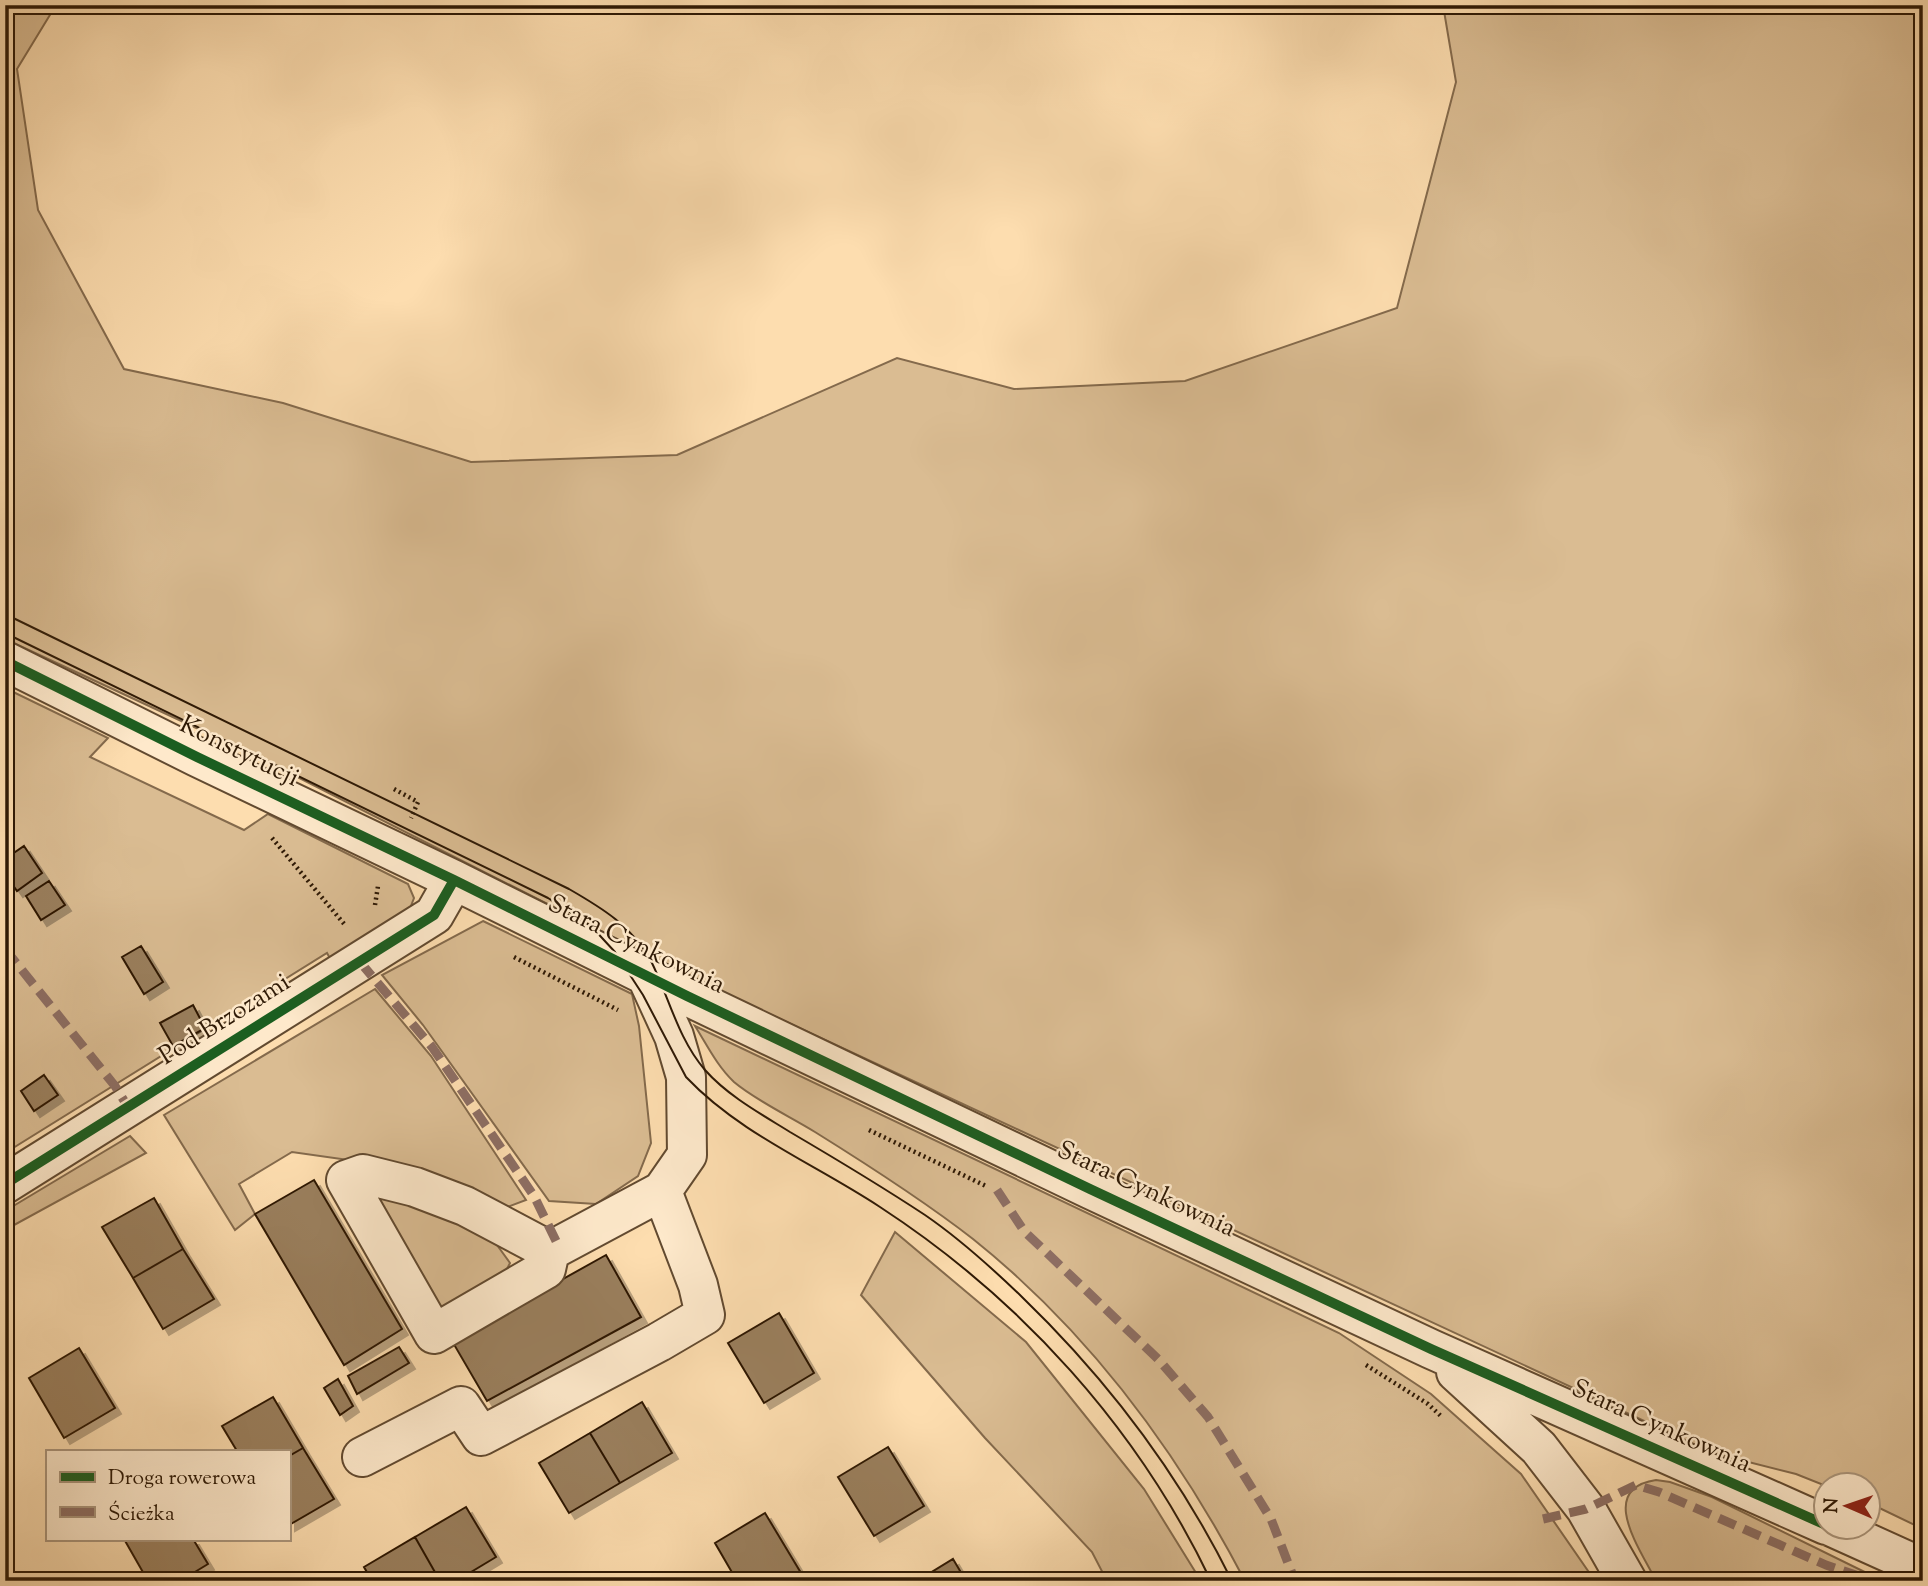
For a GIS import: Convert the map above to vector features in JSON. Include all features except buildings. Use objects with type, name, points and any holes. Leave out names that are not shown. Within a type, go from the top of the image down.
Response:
[{"type":"street","name":"Konstytucji","points":[[5,661],[197,757],[454,880]]},
{"type":"street","name":"Stara Cynkownia","points":[[454,880],[1077,1183],[1432,1349],[1812,1519]]},
{"type":"street","name":"Pod Brzozami","points":[[5,1184],[434,915],[454,880]]},
{"type":"street","points":[[550,1251],[465,1206],[415,1187],[363,1174],[346,1180],[434,1334],[546,1269],[550,1251],[662,1191],[687,1155],[686,1077],[674,1036],[646,975]]},
{"type":"street","points":[[362,1457],[461,1406],[481,1436],[705,1315],[698,1285],[662,1191]]},
{"type":"street","name":"Stara Cynkownia","points":[[1432,1349],[1539,1448],[1586,1509],[1627,1581]]},
{"type":"street","name":"Stara Cynkownia","points":[[1860,1540],[1923,1568]]},
{"type":"shaded area","points":[[5,5],[56,5],[17,69],[38,210],[124,369],[283,403],[471,462],[677,455],[897,358],[1014,389],[1185,381],[1397,308],[1456,82],[1443,5],[1923,5],[1923,1529],[1882,1509],[1882,1470],[1812,1470],[1812,1480],[1713,1453],[705,984],[248,752],[5,639]]},
{"type":"shaded area","points":[[5,688],[108,738],[90,757],[244,830],[268,814],[408,884],[414,898],[404,924],[333,964],[327,953],[5,1153]]},
{"type":"shaded area","points":[[483,921],[632,994],[639,1026],[651,1143],[638,1176],[596,1204],[549,1201],[423,1025],[382,975]]},
{"type":"shaded area","points":[[375,989],[431,1056],[526,1200],[502,1209],[412,1169],[292,1152],[239,1184],[255,1214],[235,1230],[164,1115]]},
{"type":"shaded area","points":[[695,1026],[1339,1333],[1431,1394],[1521,1474],[1595,1581],[1245,1581],[1219,1533],[1159,1440],[1092,1353],[1054,1313],[1015,1275],[935,1210],[734,1082],[717,1062]]},
{"type":"shaded area","points":[[130,1136],[146,1153],[5,1230],[5,1211]]},
{"type":"shaded area","points":[[387,1191],[489,1234],[510,1263],[502,1279],[432,1317],[370,1203]]},
{"type":"shaded area","points":[[895,1232],[1026,1342],[1144,1489],[1201,1581],[1107,1581],[1092,1552],[985,1438],[861,1295]]},
{"type":"shaded area","points":[[1656,1480],[1670,1482],[1712,1497],[1883,1581],[1656,1581],[1634,1538],[1626,1508],[1629,1495],[1638,1486]]},
{"type":"tram line","points":[[5,614],[569,889],[615,919],[635,938],[651,961],[688,1045],[714,1079],[756,1111],[938,1224],[1022,1297],[1084,1361],[1165,1466],[1189,1503],[1232,1581]]},
{"type":"tram line","points":[[5,633],[548,898],[591,926],[615,952],[643,995],[686,1077],[707,1097],[754,1132],[855,1191],[932,1243],[1027,1325],[1071,1371],[1148,1471],[1182,1525],[1211,1581]]},
{"type":"marked path","points":[[5,949],[115,1086],[128,1107]]},
{"type":"marked path","points":[[360,962],[432,1047],[534,1196],[559,1247]]},
{"type":"marked path","points":[[997,1190],[1024,1231],[1158,1359],[1208,1417],[1271,1519],[1295,1581]]},
{"type":"marked path","points":[[1543,1519],[1586,1509],[1636,1485],[1659,1492],[1826,1565],[1873,1581]]},
{"type":"cycle path","points":[[5,661],[687,996],[1090,1189],[1431,1349],[1812,1519]]},
{"type":"cycle path","points":[[5,1184],[434,915],[454,880]]}]
